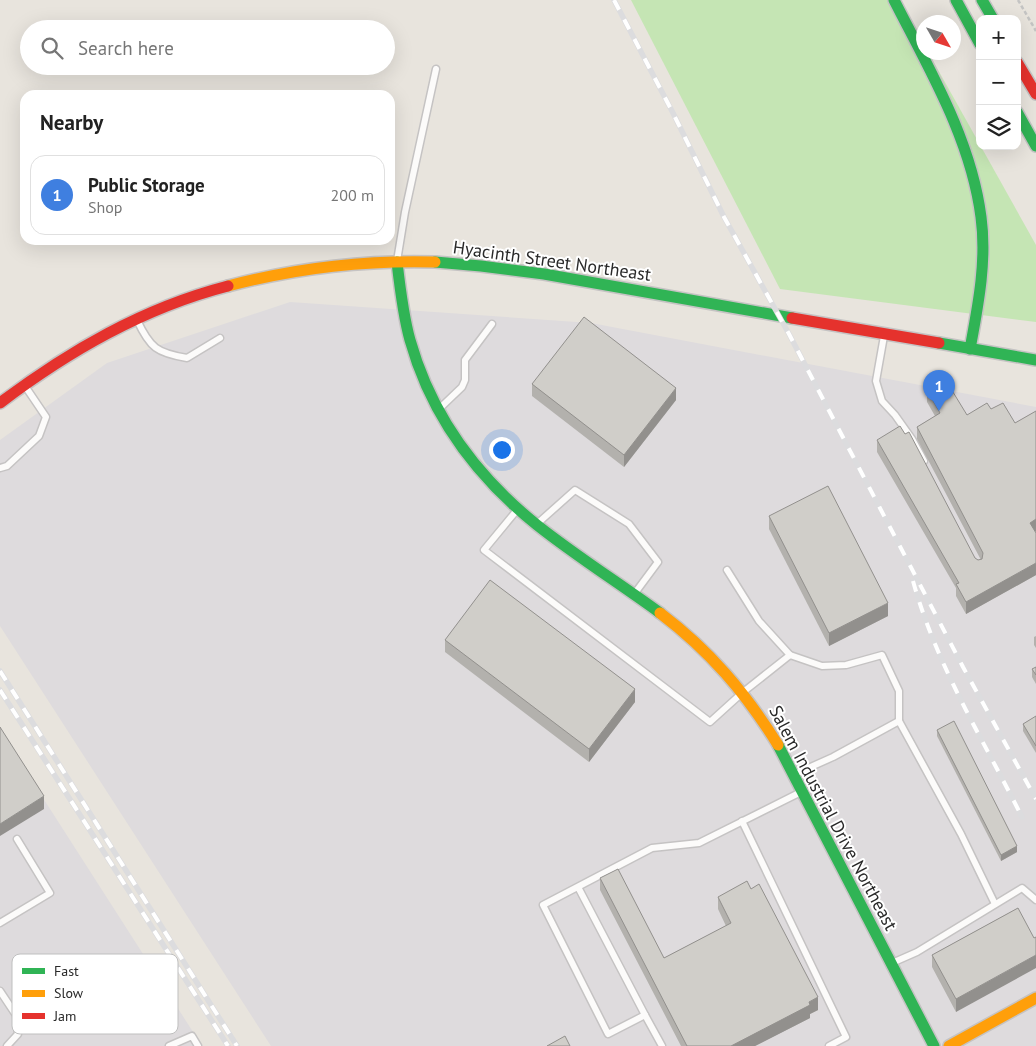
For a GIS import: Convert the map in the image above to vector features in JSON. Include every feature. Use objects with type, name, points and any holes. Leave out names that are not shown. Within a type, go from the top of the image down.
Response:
[{"type":"main road","points":[[894,0],[963,145],[975,182],[981,219],[982,265],[978,305],[970,349]]},
{"type":"main road","points":[[956,0],[976,37]]},
{"type":"main road","points":[[982,0],[991,15]]},
{"type":"main road","points":[[1021,69],[1036,94]]},
{"type":"main road","points":[[1021,119],[1036,146]]},
{"type":"main road","name":"Hyacinth Street Northeast","points":[[0,403],[90,341],[136,318],[178,301],[261,277],[299,270],[397,262],[447,263],[546,275],[1036,360]]},
{"type":"main road","name":"Salem Industrial Drive Northeast","points":[[397,262],[400,296],[413,354],[422,378],[438,410],[462,449],[486,478],[518,509],[536,524],[635,594],[680,630],[712,659],[742,693],[756,712],[793,775],[934,1046]]},
{"type":"main road","points":[[949,1046],[1036,998]]},
{"type":"lane","points":[[397,262],[405,212],[436,69]]},
{"type":"lane","points":[[136,318],[146,339],[166,354],[188,358],[220,338]]},
{"type":"lane","points":[[438,410],[462,386],[465,380],[465,360],[492,324]]},
{"type":"lane","points":[[884,335],[876,381],[882,401],[895,415],[912,439],[926,464]]},
{"type":"lane","points":[[0,468],[7,466],[40,436],[46,417],[24,385]]},
{"type":"lane","points":[[536,524],[575,490],[629,524],[658,562],[635,594]]},
{"type":"lane","points":[[518,509],[484,550],[710,722],[742,693],[790,655]]},
{"type":"lane","points":[[727,570],[759,621],[790,655],[822,666],[846,665],[882,655],[899,691],[899,721],[961,834],[995,904]]},
{"type":"lane","points":[[793,775],[833,757],[899,721]]},
{"type":"lane","points":[[645,1015],[608,1034],[543,905],[652,848],[699,843],[802,792]]},
{"type":"lane","points":[[742,821],[846,1037],[829,1046]]},
{"type":"lane","points":[[0,923],[50,893],[17,839]]},
{"type":"lane","points":[[578,887],[662,1046]]},
{"type":"lane","points":[[891,963],[917,952],[1022,888],[1036,900]]},
{"type":"lane","points":[[0,991],[12,1010]]},
{"type":"lane","points":[[7,1046],[18,1034]]},
{"type":"lane","points":[[169,1046],[192,1036],[198,1046]]},
{"type":"path","points":[[1018,0],[1036,31]]},
{"type":"shaded area","points":[[290,302],[591,323],[1036,407],[1036,1046],[271,1046],[0,626],[0,440],[107,363]]},
{"type":"shaded area","points":[[0,731],[143,954],[12,954],[12,1034],[178,1034],[178,1009],[202,1046],[0,1046]]},
{"type":"green space","points":[[631,0],[899,0],[916,30],[916,60],[933,60],[976,138],[976,150],[983,150],[1036,245],[1036,322],[780,289]]},
{"type":"building","points":[[584,317],[676,388],[624,455],[532,384]]},
{"type":"building","points":[[945,379],[967,415],[987,403],[991,409],[1003,403],[1015,423],[1036,411],[1036,519],[1030,523],[1036,533],[1036,563],[966,602],[956,584],[959,583],[877,440],[900,426],[905,434],[909,432],[975,558],[978,560],[982,559],[983,553],[917,427],[940,413],[927,390]]},
{"type":"building","points":[[828,486],[888,603],[829,633],[769,516]]},
{"type":"building","points":[[490,580],[635,689],[589,749],[445,640]]},
{"type":"building","points":[[1036,667],[1036,675],[1032,669]]},
{"type":"building","points":[[1036,716],[1036,746],[1023,724]]},
{"type":"building","points":[[954,721],[1017,846],[1001,855],[937,730]]},
{"type":"building","points":[[0,727],[44,796],[0,824]]},
{"type":"building","points":[[618,869],[664,958],[731,923],[718,897],[747,881],[751,889],[759,884],[818,997],[809,1002],[810,1005],[731,1046],[687,1046],[600,878]]},
{"type":"building","points":[[1018,908],[1034,938],[1036,937],[1036,955],[956,999],[932,955]]},
{"type":"building","points":[[565,1036],[570,1046],[547,1046]]},
{"type":"railway","points":[[614,0],[673,113],[724,217],[789,334],[963,667],[1036,799]]},
{"type":"railway","points":[[913,581],[923,613],[948,673],[1022,817]]},
{"type":"railway","points":[[0,671],[237,1046]]},
{"type":"railway","points":[[0,690],[169,954]]},
{"type":"railway","points":[[178,968],[228,1046]]},
{"type":"traffic: fast","points":[[894,0],[947,105],[968,160],[976,188],[983,234],[983,250],[981,283],[970,349]]},
{"type":"traffic: fast","points":[[956,0],[976,37]]},
{"type":"traffic: fast","points":[[982,0],[991,15]]},
{"type":"traffic: fast","points":[[1021,119],[1036,146]]},
{"type":"traffic: fast","points":[[397,262],[405,321],[419,367],[430,394],[458,442],[494,486],[537,525],[660,613]]},
{"type":"traffic: fast","points":[[435,262],[544,274],[792,318]]},
{"type":"traffic: fast","points":[[939,343],[1036,360]]},
{"type":"traffic: fast","points":[[778,745],[934,1046]]},
{"type":"traffic: slow","points":[[228,286],[279,274],[331,266],[383,262],[435,262]]},
{"type":"traffic: slow","points":[[660,613],[711,657],[753,707],[778,745]]},
{"type":"traffic: slow","points":[[949,1046],[1036,998]]},
{"type":"traffic: jam","points":[[1021,69],[1036,94]]},
{"type":"traffic: jam","points":[[0,403],[53,366],[108,333],[166,306],[228,286]]},
{"type":"traffic: jam","points":[[792,318],[939,343]]},
{"type":"place","name":"Public Storage","points":[[939,411]]}]
